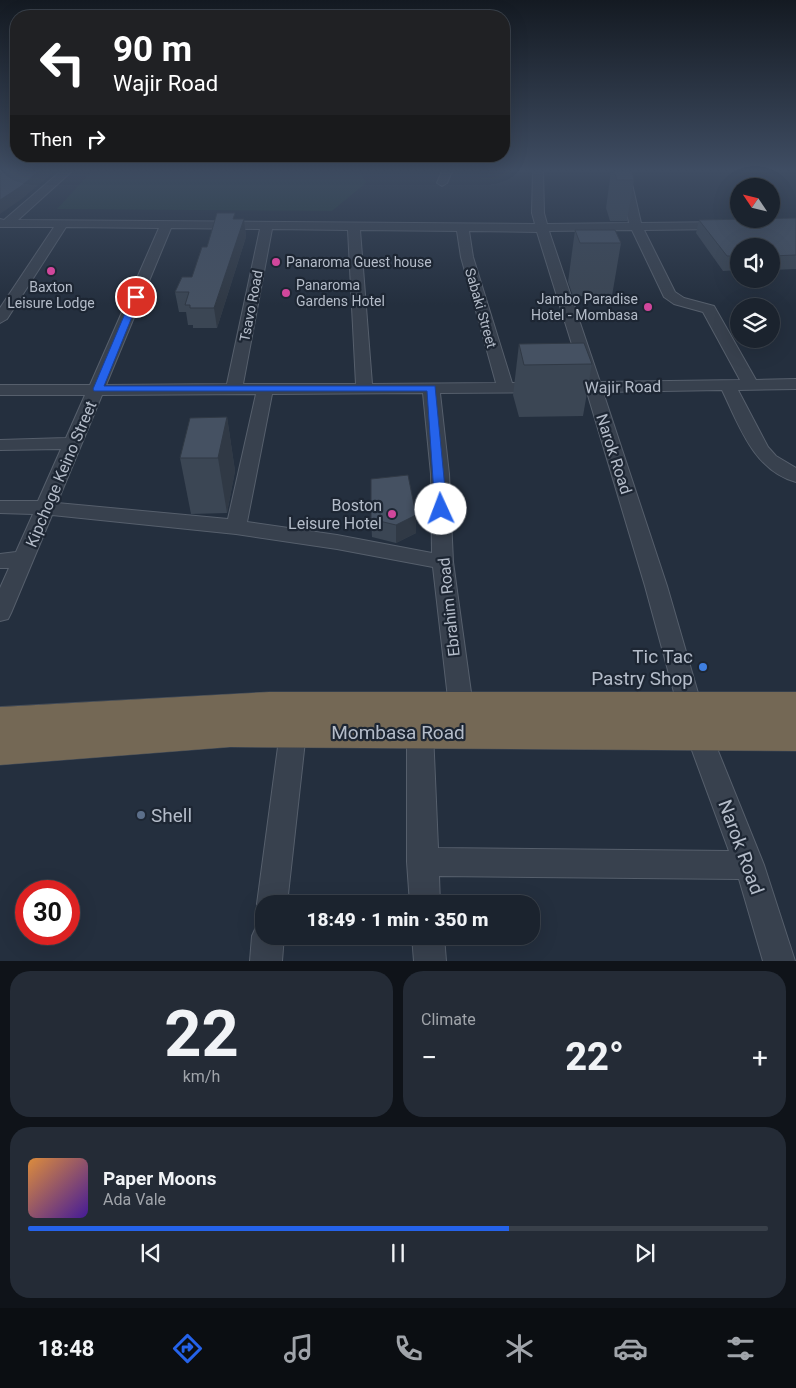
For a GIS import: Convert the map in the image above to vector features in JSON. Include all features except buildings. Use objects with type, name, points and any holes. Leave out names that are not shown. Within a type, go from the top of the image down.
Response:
[{"type":"highway","name":"Mombasa Road","points":[[0,731],[269,707],[460,707],[638,721]]},
{"type":"highway","name":"Mombasa Road","points":[[0,731],[420,732],[638,721],[694,721],[771,726],[796,707]]},
{"type":"street","name":"Narok Road","points":[[539,216],[666,620],[694,721],[748,865],[779,960]]},
{"type":"street","points":[[634,216],[636,226],[669,294],[674,299],[709,309],[750,384]]},
{"type":"street","points":[[3,223],[354,224],[542,228],[730,225]]},
{"type":"street","points":[[0,319],[62,223]]},
{"type":"street","name":"Kipchoge Keino Street","points":[[0,613],[72,443],[98,389],[166,224]]},
{"type":"street","name":"Tsavo Road","points":[[234,388],[267,224]]},
{"type":"street","points":[[354,224],[364,388]]},
{"type":"street","name":"Sabaki Street","points":[[462,226],[467,257],[505,388]]},
{"type":"street","points":[[726,384],[760,449],[770,460],[796,476]]},
{"type":"street","name":"Wajir Road","points":[[0,390],[593,388],[796,384]]},
{"type":"street","points":[[236,527],[265,388]]},
{"type":"street","name":"Ebrahim Road","points":[[431,388],[440,474],[443,562],[460,707]]},
{"type":"street","points":[[0,445],[72,443]]},
{"type":"street","points":[[0,507],[45,508],[236,527],[337,542],[443,562]]},
{"type":"street","points":[[0,561],[24,559]]},
{"type":"street","points":[[273,895],[293,732]]},
{"type":"street","points":[[420,732],[424,895]]},
{"type":"street","points":[[422,862],[748,865]]},
{"type":"street","points":[[266,960],[267,945]]},
{"type":"street","points":[[429,945],[430,960]]},
{"type":"place","name":"Panaroma Guest house","points":[[276,262]]},
{"type":"place","name":"Baxton Leisure Lodge","points":[[51,271]]},
{"type":"place","name":"Panaroma Gardens Hotel","points":[[286,293]]},
{"type":"place","name":"Jambo Paradise Hotel - Mombasa","points":[[648,307]]},
{"type":"place","name":"Boston Leisure Hotel","points":[[392,514]]},
{"type":"place","name":"Tic Tac Pastry Shop","points":[[703,667]]},
{"type":"place","name":"Shell","points":[[141,815]]},
{"type":"route","points":[[136,297],[98,389],[431,388],[440,474],[441,509]]}]
